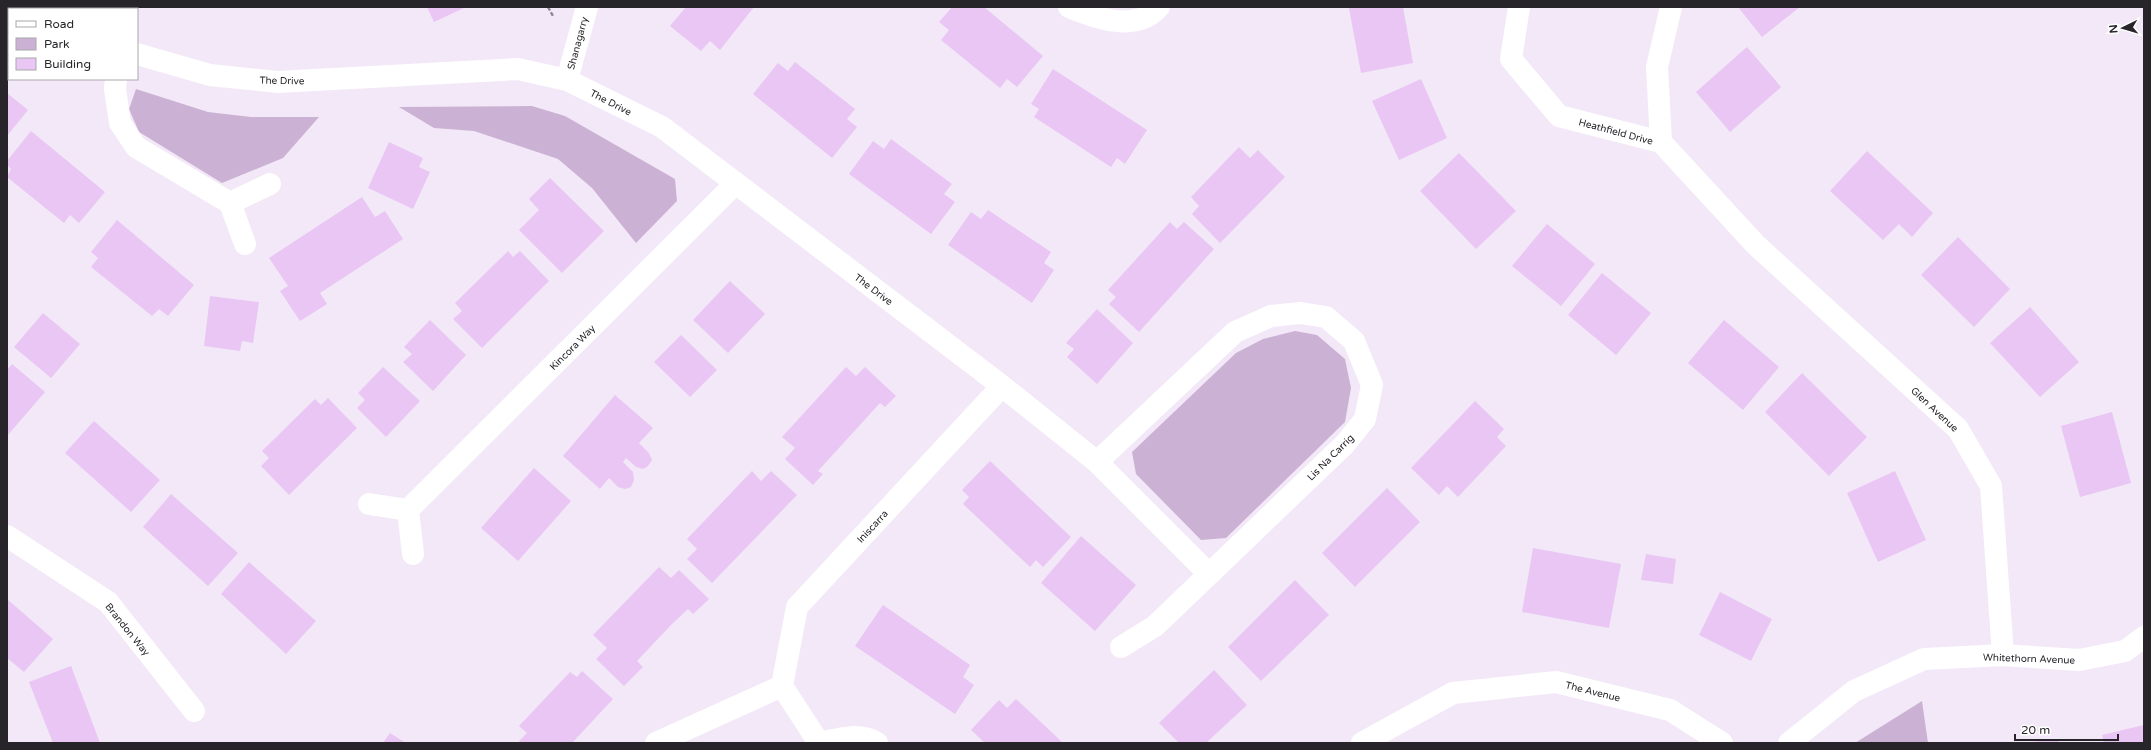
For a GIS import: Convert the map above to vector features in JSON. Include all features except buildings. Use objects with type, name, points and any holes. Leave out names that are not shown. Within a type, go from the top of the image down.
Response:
[{"type":"street","name":"Shanagarry","points":[[567,80],[587,7]]},
{"type":"street","points":[[1069,7],[1099,19],[1126,22],[1153,14],[1159,7]]},
{"type":"street","name":"Heathfield Drive","points":[[1519,7],[1511,59],[1559,116],[1661,142],[1756,245]]},
{"type":"street","points":[[1661,142],[1658,67],[1671,7]]},
{"type":"street","name":"The Drive","points":[[138,54],[210,74],[278,82],[518,69],[567,80],[662,127],[1002,386]]},
{"type":"street","points":[[116,80],[115,89],[120,123],[136,147],[230,202],[245,244]]},
{"type":"street","points":[[230,202],[270,184]]},
{"type":"street","name":"Kincora Way","points":[[408,510],[735,184]]},
{"type":"street","name":"Glen Avenue","points":[[1756,245],[1958,430],[1991,486],[2003,655]]},
{"type":"street","name":"Lis Na Carrig","points":[[1097,462],[1235,332],[1271,316],[1300,313],[1326,317],[1354,341],[1372,385],[1365,419],[1346,444],[1155,626],[1121,647]]},
{"type":"street","points":[[1002,386],[1097,462],[1209,574]]},
{"type":"street","name":"Iniscarra","points":[[782,686],[796,607],[1002,386]]},
{"type":"street","points":[[368,504],[408,510],[412,554]]},
{"type":"street","name":"Brandon Way","points":[[7,536],[108,602],[194,711]]},
{"type":"street","name":"Whitethorn Avenue","points":[[1789,743],[1854,690],[1924,659],[2003,655],[2079,660],[2125,651],[2144,637]]},
{"type":"street","name":"The Avenue","points":[[1362,743],[1453,693],[1556,682],[1670,710],[1722,743]]},
{"type":"street","points":[[656,743],[782,686],[819,743],[844,737],[870,738],[877,743]]},
{"type":"green space","points":[[136,89],[208,112],[251,117],[319,117],[283,158],[222,183],[139,132],[129,109]]},
{"type":"green space","points":[[532,106],[565,116],[675,179],[677,201],[636,243],[592,188],[558,159],[474,131],[434,128],[399,107]]},
{"type":"green space","points":[[1295,331],[1317,335],[1345,359],[1351,388],[1345,422],[1226,538],[1201,540],[1136,474],[1132,452],[1236,353],[1263,339]]},
{"type":"green space","points":[[1922,701],[1928,743],[1855,743]]}]
